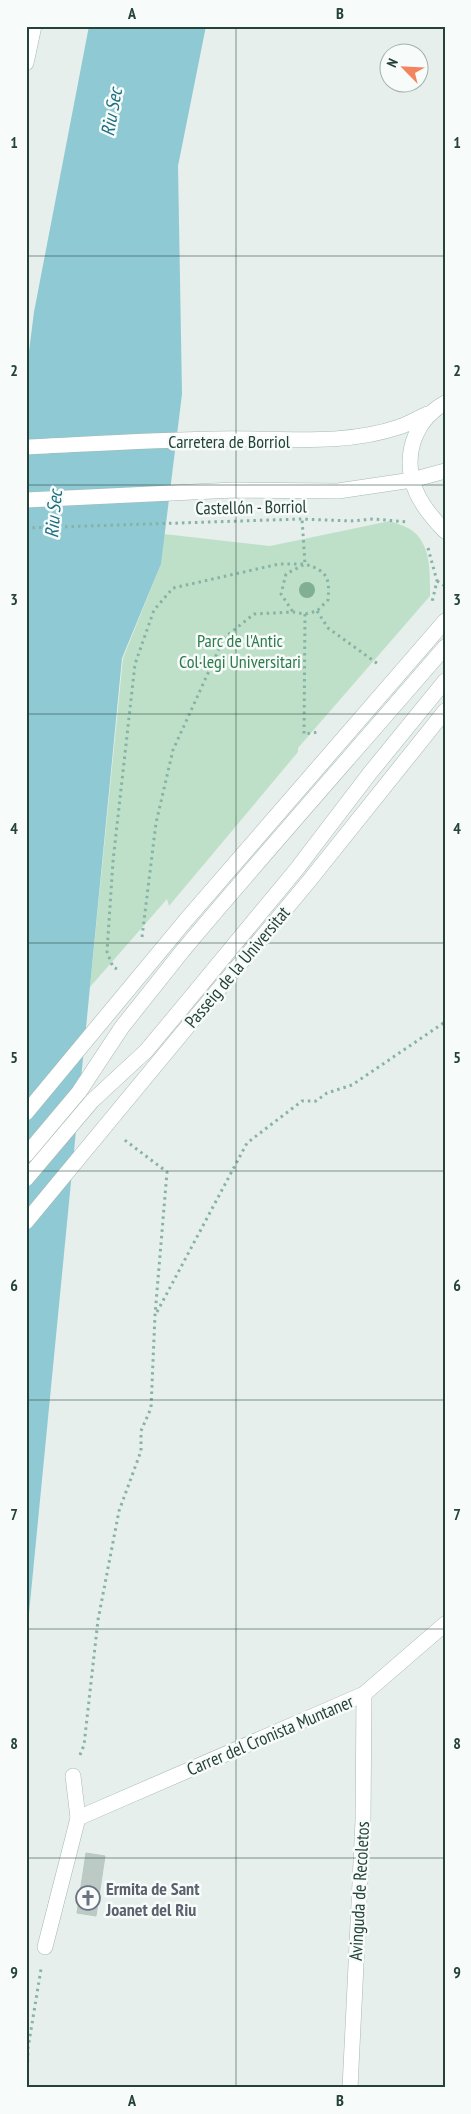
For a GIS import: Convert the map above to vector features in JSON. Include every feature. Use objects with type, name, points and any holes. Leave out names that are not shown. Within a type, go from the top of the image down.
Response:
[{"type":"street","points":[[26,63],[34,26]]},
{"type":"street","name":"Carretera de Borriol","points":[[26,447],[241,438],[301,441],[346,438],[375,434],[400,426],[427,414],[445,402]]},
{"type":"street","points":[[427,414],[419,426],[414,442],[410,460],[412,480],[422,503],[445,532]]},
{"type":"street","points":[[26,500],[234,490],[338,491],[412,480],[445,471]]},
{"type":"street","points":[[26,1113],[186,920],[445,621]]},
{"type":"street","points":[[26,1155],[79,1092],[122,1027],[184,949],[270,846],[351,757],[445,647]]},
{"type":"street","points":[[26,1179],[92,1101],[146,1051],[296,870],[370,773],[445,681]]},
{"type":"street","name":"Passeig de la Universitat","points":[[26,1222],[309,881],[445,710]]},
{"type":"street","name":"Carrer del Cronista Muntaner","points":[[78,1818],[364,1694],[445,1624]]},
{"type":"street","name":"Avinguda de Recoletos","points":[[350,2088],[363,1821],[364,1694]]},
{"type":"street","points":[[45,1947],[78,1818],[73,1776]]},
{"type":"path","name":"Castellón - Borriol","points":[[26,528],[302,519],[350,521],[374,519],[411,523]]},
{"type":"path","points":[[302,519],[305,564]]},
{"type":"path","points":[[425,539],[437,581],[445,586]]},
{"type":"path","points":[[120,970],[112,967],[107,952],[113,861],[135,664],[154,610],[173,588],[279,564],[305,564],[320,569],[330,583],[328,600],[317,612],[305,614],[294,612],[254,614],[224,638],[173,750],[156,823],[141,944]]},
{"type":"path","points":[[294,612],[281,594],[286,574],[305,564]]},
{"type":"path","points":[[317,612],[328,628],[379,665]]},
{"type":"path","points":[[305,614],[304,734],[320,732]]},
{"type":"path","points":[[156,1315],[247,1143],[302,1102],[316,1101],[327,1093],[352,1085],[445,1022]]},
{"type":"path","points":[[73,1776],[84,1745],[98,1620],[119,1511],[141,1450],[141,1431],[151,1408],[167,1172],[114,1132]]},
{"type":"path","points":[[27,2088],[28,2048],[45,1947]]},
{"type":"green space","name":"Parc de l'Antic Col·legi Universitari","points":[[390,521],[408,528],[422,541],[428,558],[430,596],[298,748],[298,752],[169,906],[167,899],[90,987],[123,658],[161,564],[164,534],[270,546]]},
{"type":"water","name":"Riu Sec","points":[[89,26],[206,26],[178,166],[182,394],[161,564],[122,658],[26,1644],[26,375],[34,312]]},
{"type":"building","points":[[86,1853],[105,1856],[96,1916],[77,1913]]},
{"type":"place","name":"Ermita de Sant Joanet del Riu","points":[[88,1898]]}]
